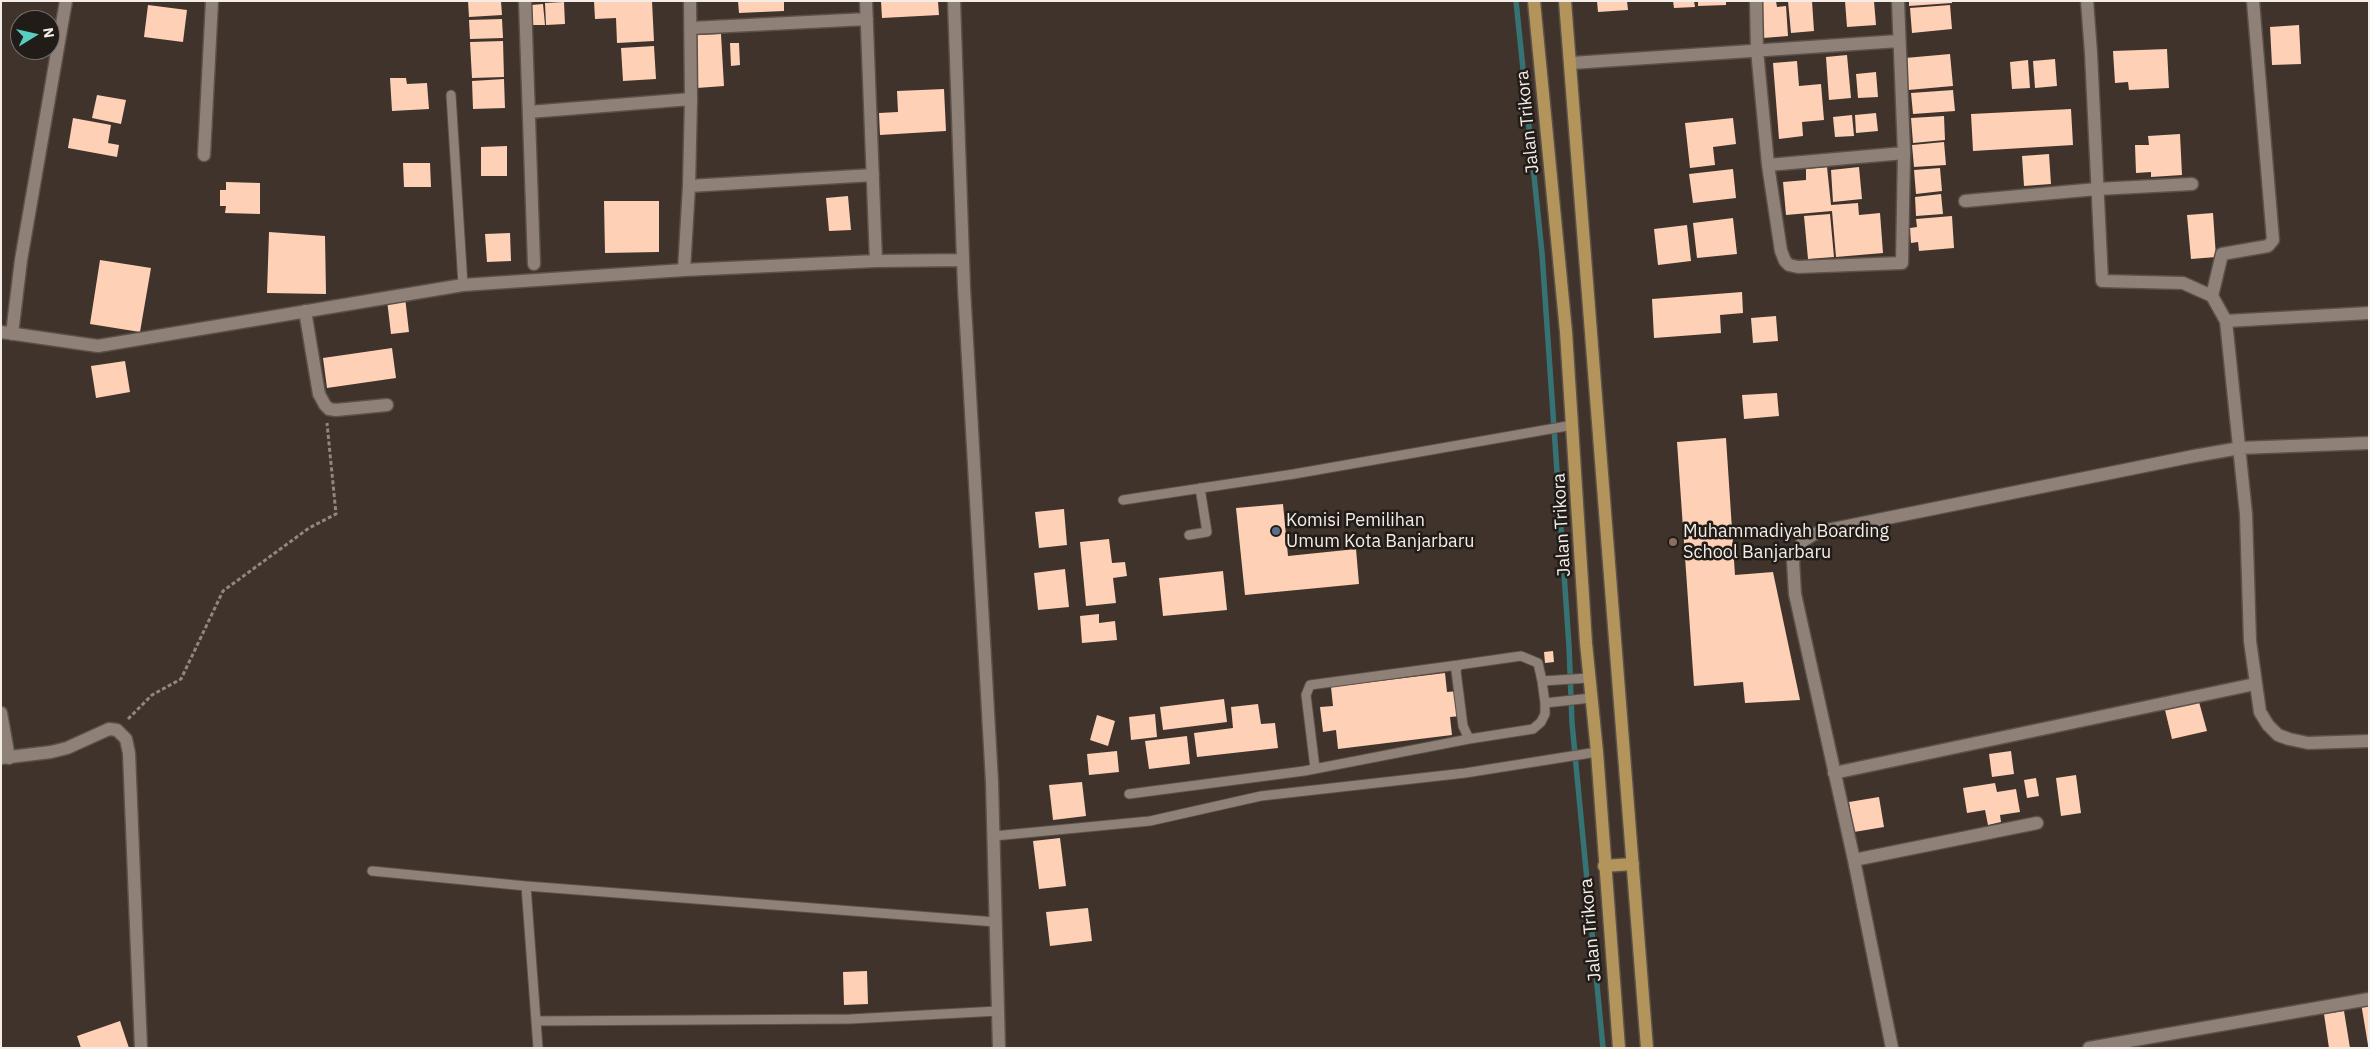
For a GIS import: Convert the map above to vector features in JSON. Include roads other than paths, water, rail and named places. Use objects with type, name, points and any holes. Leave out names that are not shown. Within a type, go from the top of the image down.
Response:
[{"type":"main road","name":"Jalan Trikora","points":[[1534,1],[1565,322],[1589,678],[1597,752],[1618,1048]]},
{"type":"main road","points":[[1565,1],[1572,63],[1648,1048]]},
{"type":"main road","points":[[1604,866],[1633,864]]},
{"type":"street","points":[[66,1],[7,333],[98,346],[463,285],[684,270],[876,261],[963,260]]},
{"type":"street","points":[[204,155],[212,1]]},
{"type":"street","points":[[525,1],[534,264]]},
{"type":"street","points":[[684,270],[689,186],[691,99],[690,1]]},
{"type":"street","points":[[866,1],[876,261]]},
{"type":"street","points":[[954,1],[963,260],[994,836],[999,1048]]},
{"type":"street","points":[[1756,1],[1757,50],[1768,165],[1781,251],[1785,261],[1790,265],[1798,267],[1902,263],[1904,153],[1898,1]]},
{"type":"street","points":[[2087,1],[2092,53],[2102,281],[2183,283],[2212,296],[2226,321],[2240,448],[2248,557],[2250,641],[2254,684],[2260,712],[2268,725],[2278,735],[2288,739],[2308,743],[2369,741]]},
{"type":"street","points":[[2212,296],[2222,254],[2268,246],[2273,240],[2253,1]]},
{"type":"street","points":[[691,28],[867,19]]},
{"type":"street","points":[[1572,63],[1899,41]]},
{"type":"street","points":[[528,112],[691,99]]},
{"type":"street","points":[[1768,165],[1904,153]]},
{"type":"street","points":[[689,186],[872,175]]},
{"type":"street","points":[[1965,201],[2097,189],[2192,184]]},
{"type":"street","points":[[305,311],[319,394],[325,405],[329,409],[336,410],[387,405]]},
{"type":"street","points":[[2226,321],[2369,313]]},
{"type":"street","points":[[1892,1048],[1854,860],[1795,594],[1793,561],[1803,541],[1814,534],[1828,530],[2240,448],[2369,443]]},
{"type":"street","points":[[1834,774],[2254,684]]},
{"type":"street","points":[[1,713],[5,758],[67,748],[103,730],[117,730],[126,739],[129,752],[141,1048]]},
{"type":"street","points":[[1854,860],[2037,823]]},
{"type":"street","points":[[2089,1048],[2369,999]]},
{"type":"lane","points":[[450,96],[463,285]]},
{"type":"lane","points":[[1123,500],[1571,426]]},
{"type":"lane","points":[[1189,535],[1207,532],[1200,488]]},
{"type":"lane","points":[[1129,794],[1315,768],[1533,728],[1541,722],[1545,714],[1542,681],[1538,663],[1522,656],[1310,685],[1306,695],[1315,768]]},
{"type":"lane","points":[[1458,665],[1456,671],[1463,726],[1469,739]]},
{"type":"lane","points":[[1542,681],[1589,678]]},
{"type":"lane","points":[[1545,703],[1591,698]]},
{"type":"lane","points":[[994,836],[1150,820],[1261,796],[1465,773],[1597,752]]},
{"type":"lane","points":[[372,871],[526,886],[996,922]]},
{"type":"lane","points":[[526,886],[538,1048]]},
{"type":"lane","points":[[536,1021],[850,1019],[998,1011]]},
{"type":"waterway","points":[[1516,1],[1542,253],[1569,646],[1572,723],[1603,1048]]},
{"type":"place","name":"Komisi Pemilihan Umum Kota Banjarbaru","points":[[1276,531]]},
{"type":"place","name":"Muhammadiyah Boarding School Banjarbaru","points":[[1673,542]]}]
